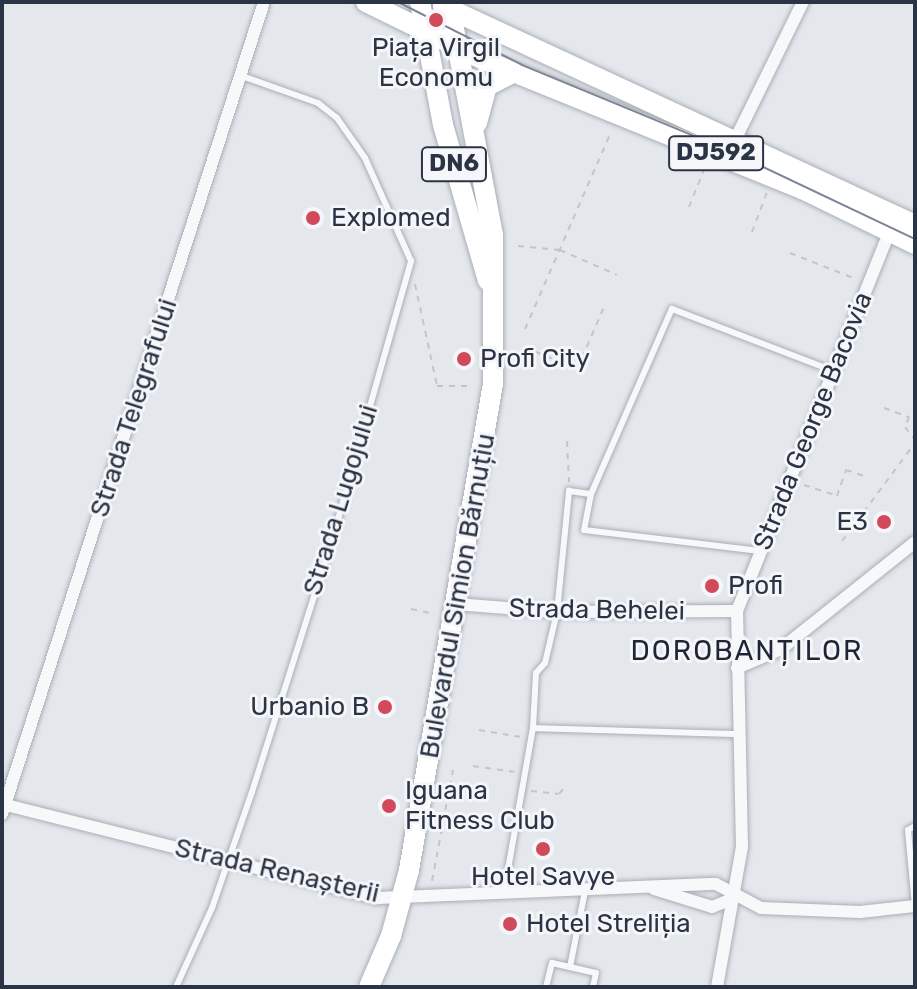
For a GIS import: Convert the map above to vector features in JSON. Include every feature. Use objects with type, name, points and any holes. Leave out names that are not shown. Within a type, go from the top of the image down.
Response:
[{"type":"main road","points":[[366,2],[457,47]]},
{"type":"main road","name":"Bulevardul Simion Bărnuțiu","points":[[420,2],[443,125],[492,293]]},
{"type":"main road","name":"DJ592","points":[[445,4],[915,225]]},
{"type":"main road","name":"DN6","points":[[445,4],[457,47]]},
{"type":"main road","name":"Bulevardul Simion Bărnuțiu","points":[[369,987],[403,896],[493,384],[493,235],[457,47]]},
{"type":"main road","name":"DJ592","points":[[457,47],[513,73],[802,189],[915,244]]},
{"type":"main road","points":[[475,135],[485,90],[513,73]]},
{"type":"street","name":"Strada Telegrafului","points":[[3,808],[264,2]]},
{"type":"street","points":[[735,140],[803,2]]},
{"type":"street","name":"Strada George Bacovia","points":[[737,611],[831,370],[890,231]]},
{"type":"street","points":[[737,668],[781,649],[915,542]]},
{"type":"street","name":"Strada Behelei","points":[[456,604],[557,612],[737,611]]},
{"type":"street","points":[[717,987],[742,847],[737,611]]},
{"type":"street","name":"Strada Renașterii","points":[[3,808],[377,898],[716,884],[734,898],[712,907],[653,889]]},
{"type":"street","points":[[734,898],[761,908],[846,912],[915,906]]},
{"type":"lane","points":[[242,76],[318,103],[337,118],[377,181],[411,261]]},
{"type":"lane","name":"Strada Lugojului","points":[[176,987],[212,908],[333,537],[411,261]]},
{"type":"lane","points":[[760,551],[584,530],[591,494],[672,309],[831,370]]},
{"type":"lane","points":[[504,892],[533,728],[536,673],[545,663],[557,612],[569,491],[591,494]]},
{"type":"lane","points":[[533,728],[739,734]]},
{"type":"lane","points":[[915,826],[908,830],[915,906]]},
{"type":"lane","points":[[570,967],[585,891]]},
{"type":"lane","points":[[546,987],[552,963],[596,973],[593,987]]},
{"type":"path","points":[[525,329],[614,127]]},
{"type":"path","points":[[689,207],[706,164]]},
{"type":"path","points":[[752,232],[768,189]]},
{"type":"path","points":[[518,246],[560,250],[617,275]]},
{"type":"path","points":[[790,253],[868,284]]},
{"type":"path","points":[[411,261],[437,386],[472,386]]},
{"type":"path","points":[[524,347],[577,369],[605,305]]},
{"type":"path","points":[[842,541],[915,441],[905,427],[909,417],[884,408]]},
{"type":"path","points":[[567,441],[569,491]]},
{"type":"path","points":[[788,479],[837,496],[846,470],[865,476]]},
{"type":"path","points":[[411,609],[435,614]]},
{"type":"path","points":[[479,730],[531,739]]},
{"type":"path","points":[[473,766],[525,774]]},
{"type":"path","points":[[432,881],[453,770]]},
{"type":"path","points":[[522,790],[559,794],[563,789]]},
{"type":"tram line","points":[[398,2],[522,65],[721,147],[915,239]]},
{"type":"place","name":"Piața Virgil Economu","points":[[436,20]]},
{"type":"place","name":"Explomed","points":[[313,218]]},
{"type":"place","name":"Profi City","points":[[464,359]]},
{"type":"place","name":"E3","points":[[884,522]]},
{"type":"place","name":"Profi","points":[[712,586]]},
{"type":"place","name":"Urbanio B","points":[[385,707]]},
{"type":"place","name":"Iguana Fitness Club","points":[[389,806]]},
{"type":"place","name":"Hotel Savye","points":[[543,849]]},
{"type":"place","name":"Hotel Streliția","points":[[510,924]]},
{"type":"district","name":"DOROBANȚILOR","points":[[747,651]]}]
